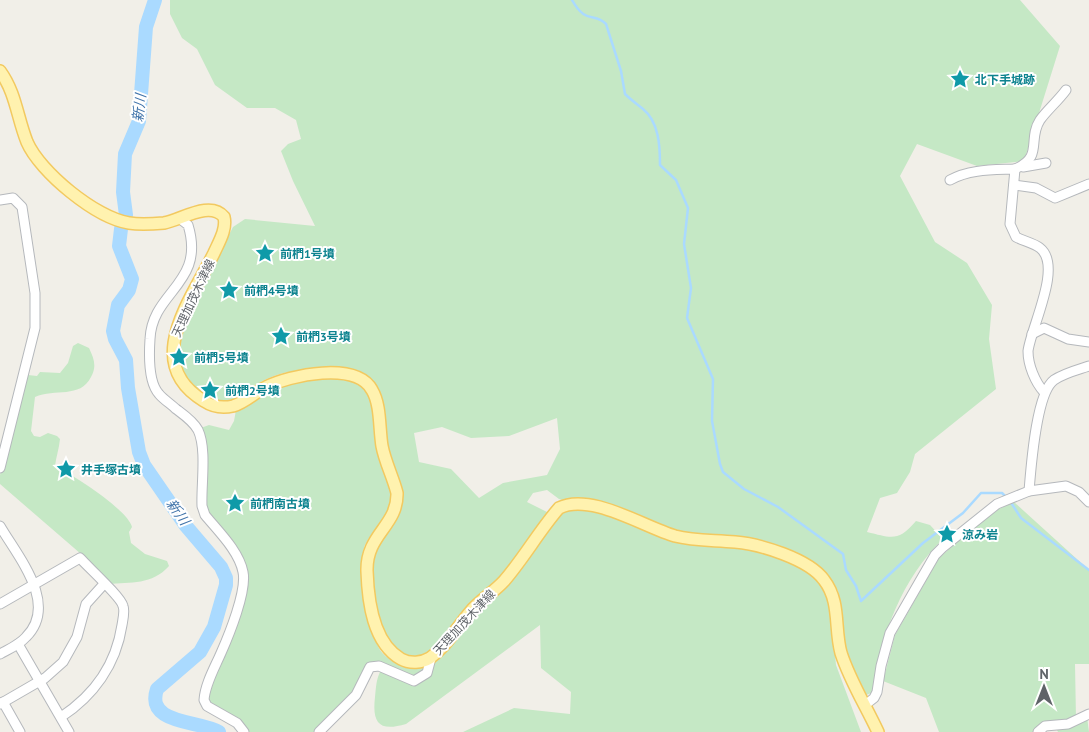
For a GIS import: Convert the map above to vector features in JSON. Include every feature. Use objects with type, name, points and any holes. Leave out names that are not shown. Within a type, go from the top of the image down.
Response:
[{"type":"main road","name":"天理加茂木津線","points":[[0,71],[14,97],[22,127],[33,153],[46,169],[78,197],[107,217],[130,224],[163,223],[198,212],[213,210],[222,214],[225,221],[217,247],[186,308],[174,340],[175,369],[190,392],[215,406],[226,407],[240,403],[281,381],[306,375],[339,373],[361,379],[374,392],[382,444],[397,500],[390,519],[372,542],[367,558],[368,585],[381,641],[395,656],[412,663],[430,658],[449,640],[478,604],[503,582],[559,508],[578,504],[631,518],[682,537],[749,544],[789,557],[817,572],[833,595],[840,651],[849,674],[878,732]]},
{"type":"street","points":[[1015,169],[1025,165],[1032,158],[1040,120],[1066,90]]},
{"type":"street","points":[[950,180],[962,174],[986,170],[1015,169],[1046,163]]},
{"type":"street","points":[[1015,169],[1010,224],[1016,237],[1040,248],[1047,257],[1050,271],[1032,334],[1028,359],[1039,387],[1044,392]]},
{"type":"street","points":[[1014,184],[1036,188],[1055,198],[1089,184]]},
{"type":"street","points":[[0,200],[13,198],[22,207],[36,304],[33,340],[2,448],[0,468]]},
{"type":"street","points":[[179,218],[188,226],[192,249],[184,277],[163,303],[151,324],[150,342],[153,383],[160,396],[189,419],[197,429],[201,448],[202,506],[205,515],[240,562],[244,573],[242,590],[232,624],[204,700],[207,706],[237,722],[244,732]]},
{"type":"street","points":[[1032,334],[1044,328],[1068,339],[1089,342]]},
{"type":"street","points":[[1029,491],[1033,438],[1044,392],[1052,381],[1089,366]]},
{"type":"street","points":[[865,705],[874,698],[877,692],[881,666],[890,633],[935,554],[980,515],[996,504],[1014,496],[1029,491],[1066,486],[1079,492],[1089,502]]},
{"type":"street","points":[[0,526],[34,584],[39,605],[37,620],[31,631],[18,644],[0,654]]},
{"type":"street","points":[[0,604],[80,558],[123,606],[121,630],[116,650],[107,670],[79,704],[61,718]]},
{"type":"street","points":[[20,732],[2,703],[56,669],[69,654],[78,637],[86,604],[104,584]]},
{"type":"street","points":[[18,644],[69,732]]},
{"type":"street","points":[[319,732],[356,695],[370,667],[379,666],[414,681],[427,672],[430,658]]},
{"type":"street","points":[[1038,732],[1045,726],[1068,724],[1089,714]]},
{"type":"green space","points":[[170,0],[1020,0],[1060,46],[1024,161],[977,166],[917,144],[900,176],[935,242],[967,263],[992,305],[989,339],[996,389],[915,454],[910,472],[897,493],[880,498],[867,532],[894,537],[910,528],[916,521],[930,525],[943,539],[916,571],[895,609],[881,650],[874,692],[866,695],[845,649],[838,591],[828,577],[813,563],[686,535],[559,499],[547,490],[533,493],[527,502],[551,514],[500,580],[432,651],[423,656],[411,657],[397,651],[384,634],[372,589],[372,561],[375,551],[391,528],[401,508],[400,494],[386,446],[375,386],[335,375],[295,371],[269,378],[240,395],[221,403],[202,394],[185,379],[177,359],[183,325],[233,227],[245,219],[315,226],[281,151],[288,144],[301,139],[296,120],[275,108],[247,108],[215,85],[197,49],[182,38],[170,14]],"holes":[[[557,418],[560,449],[547,475],[503,483],[479,498],[451,469],[419,462],[414,433],[442,427],[471,438],[509,436]]]},
{"type":"green space","points":[[78,343],[89,348],[94,362],[91,377],[86,384],[74,391],[43,394],[35,397],[31,431],[34,436],[40,437],[48,433],[57,436],[60,439],[55,466],[86,484],[121,511],[132,527],[129,532],[131,543],[145,554],[167,561],[169,566],[156,577],[148,580],[108,584],[81,554],[0,484],[0,475],[28,375],[37,376],[40,372],[60,373],[68,363],[73,346]]},
{"type":"green space","points":[[333,378],[352,382],[361,386],[368,393],[377,442],[391,484],[392,497],[389,510],[368,539],[363,554],[364,582],[372,629],[380,650],[389,659],[409,667],[467,623],[563,509],[591,510],[638,524],[744,545],[789,561],[820,582],[830,602],[836,665],[861,732],[463,732],[514,708],[570,714],[571,692],[541,668],[540,625],[406,724],[389,727],[379,723],[376,719],[374,706],[377,680],[381,670],[378,664],[317,732],[245,732],[209,705],[206,699],[246,577],[207,512],[198,429],[209,425],[229,430],[234,421],[236,410],[275,388],[301,380]]},
{"type":"green space","points":[[1014,502],[1089,570],[1089,664],[1075,664],[1076,719],[1035,732],[939,732],[926,698],[883,681],[895,635],[939,558],[983,519]]},
{"type":"green space","points":[[1087,717],[1089,732],[1058,732],[1056,728]]},
{"type":"waterway","name":"新川","points":[[126,215],[123,192],[125,154],[139,121],[146,27],[155,0]]},
{"type":"waterway","points":[[572,0],[582,13],[606,24],[621,71],[625,94],[643,109],[652,121],[658,135],[660,165],[676,180],[688,208],[684,244],[691,288],[687,318],[713,379],[712,421],[723,472],[744,489],[778,507],[843,554],[846,570],[856,586],[861,601],[923,543],[963,513],[981,493],[1002,493],[1006,497]]},
{"type":"waterway","name":"新川","points":[[121,229],[119,246],[132,279],[129,290],[118,305],[113,331],[126,360],[128,388],[139,452],[144,465],[186,526],[221,567],[226,578],[226,585],[214,627],[200,652],[157,689],[155,701],[159,709],[176,720],[219,732]]},
{"type":"waterway","points":[[1010,501],[1021,518],[1089,570]]},
{"type":"place","name":"北下手城跡","points":[[960,79]]},
{"type":"place","name":"前椚1号墳","points":[[265,253]]},
{"type":"place","name":"前椚4号墳","points":[[229,290]]},
{"type":"place","name":"前椚3号墳","points":[[281,336]]},
{"type":"place","name":"前椚5号墳","points":[[179,357]]},
{"type":"place","name":"前椚2号墳","points":[[210,390]]},
{"type":"place","name":"井手塚古墳","points":[[66,469]]},
{"type":"place","name":"前椚南古墳","points":[[235,503]]},
{"type":"place","name":"涼み岩","points":[[947,534]]}]
